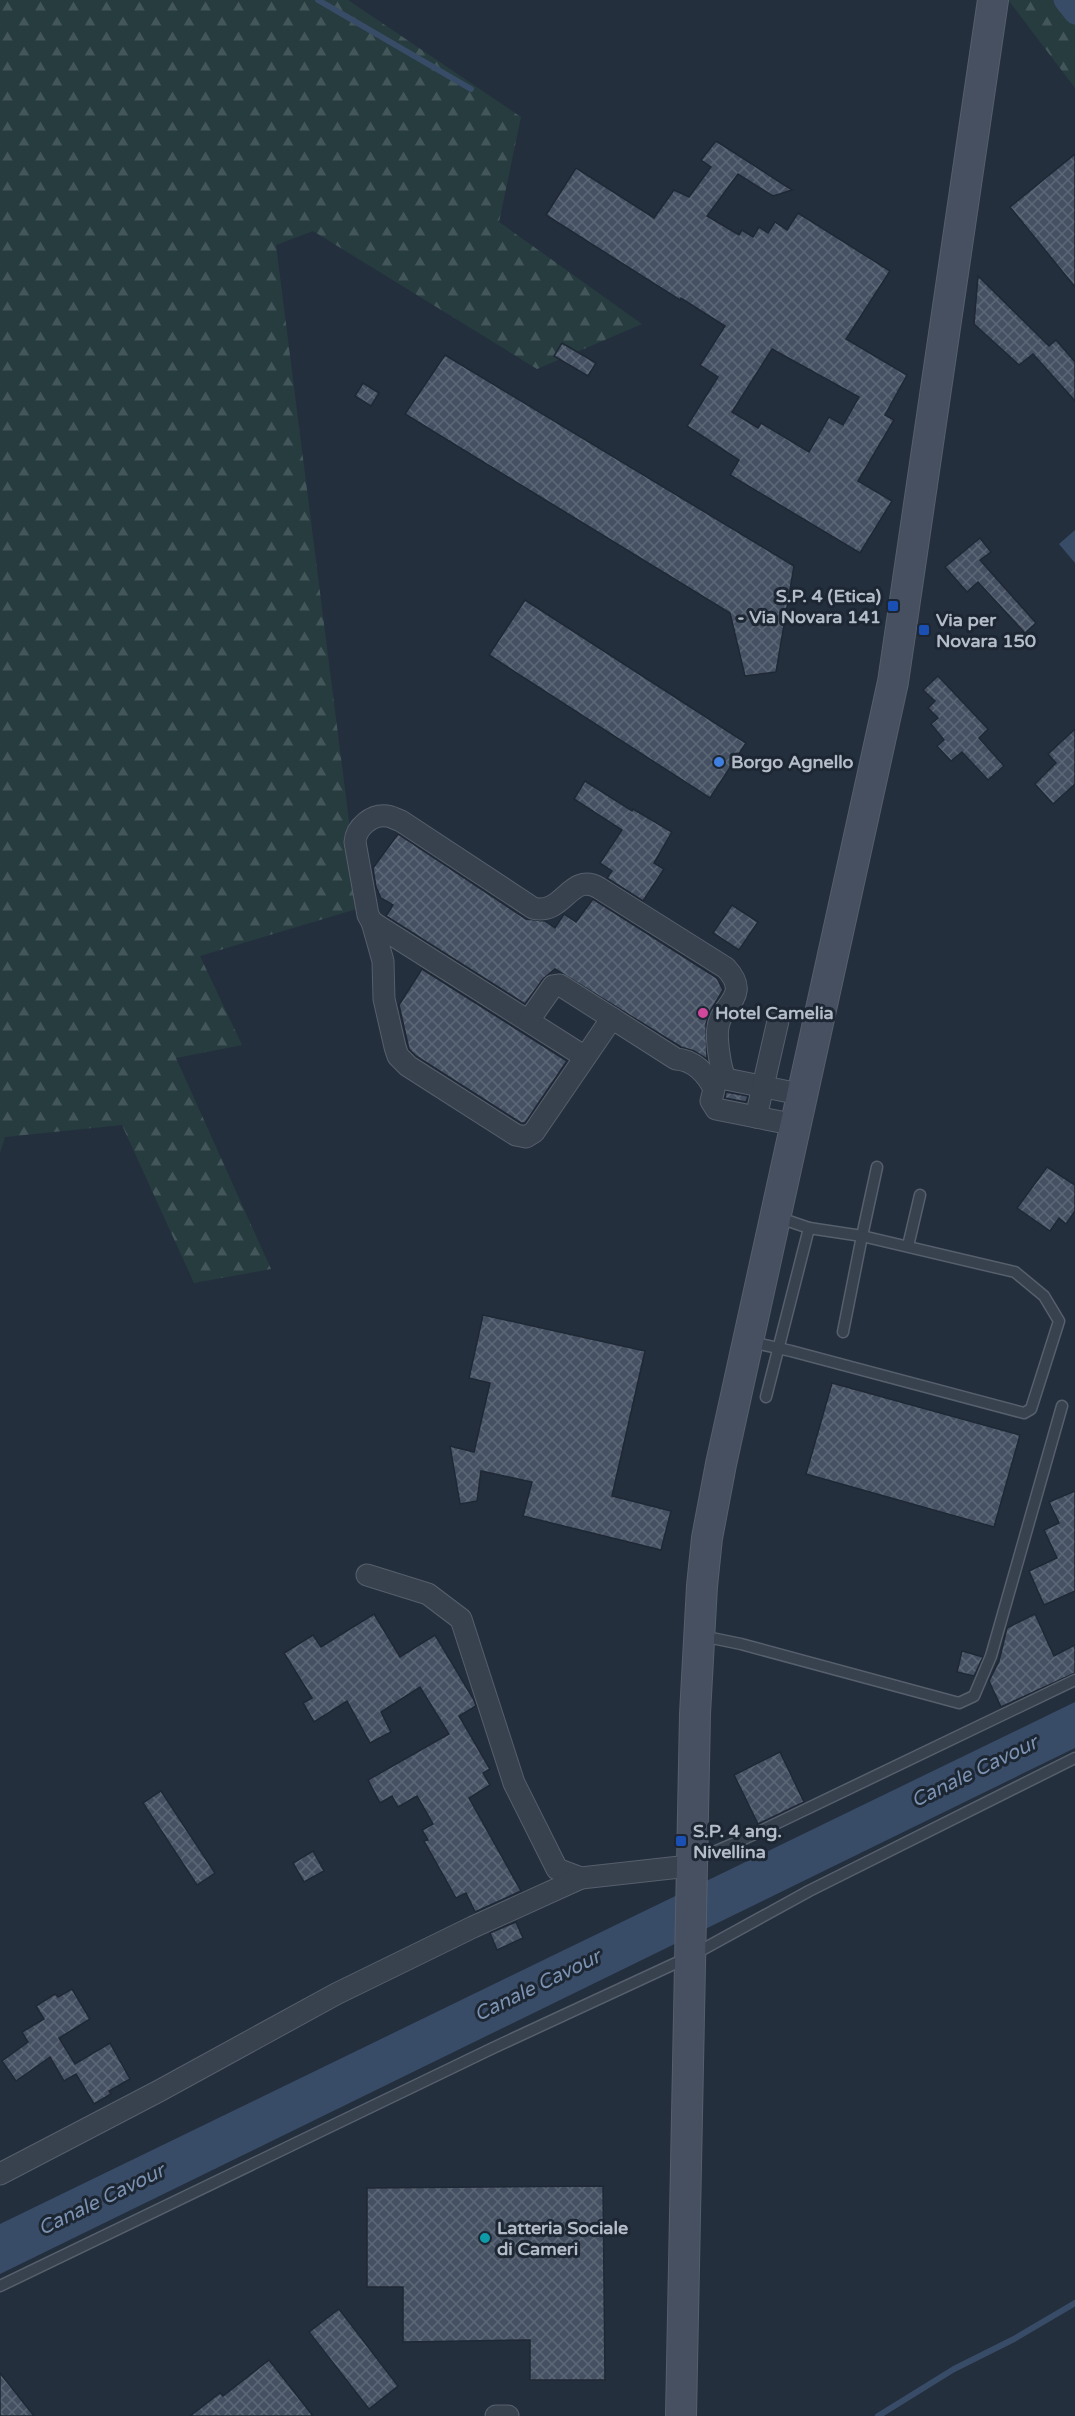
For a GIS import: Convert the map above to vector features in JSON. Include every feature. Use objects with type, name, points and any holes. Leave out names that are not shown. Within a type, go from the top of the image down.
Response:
[{"type":"street","points":[[681,2416],[698,1635],[707,1538],[721,1464],[893,682],[993,0]]},
{"type":"street","points":[[612,1017],[534,1132],[526,1137],[516,1136],[408,1066],[398,1056],[384,999],[383,961],[368,915],[356,835],[362,825],[375,818],[387,816],[401,821],[533,908],[540,910],[551,908],[576,887],[590,883],[726,969],[732,976],[737,989],[717,1026],[721,1072],[726,1079],[804,1095]]},
{"type":"street","points":[[372,922],[530,1020],[585,1057]]},
{"type":"street","points":[[530,1020],[554,986],[560,985],[676,1059],[683,1059],[707,1074],[714,1089],[711,1101],[716,1109],[796,1125]]},
{"type":"street","points":[[756,1117],[778,1021]]},
{"type":"street","points":[[367,1575],[428,1594],[461,1619],[514,1784],[557,1869],[581,1878]]},
{"type":"street","points":[[0,2174],[159,2091],[336,1994],[473,1927],[581,1878],[680,1867],[692,1869]]},
{"type":"street","points":[[496,2416],[508,2416]]},
{"type":"lane","points":[[843,1332],[877,1167]]},
{"type":"lane","points":[[908,1246],[920,1195]]},
{"type":"lane","points":[[748,1341],[1024,1413],[1030,1409],[1059,1321],[1044,1296],[1015,1272],[862,1236],[810,1228],[776,1217]]},
{"type":"lane","points":[[766,1398],[810,1228]]},
{"type":"lane","points":[[698,1635],[741,1644],[959,1703],[974,1696],[991,1656],[1062,1406]]},
{"type":"lane","points":[[692,1869],[742,1840],[1075,1680]]},
{"type":"lane","points":[[0,2286],[493,2048],[1075,1758]]},
{"type":"green space","points":[[0,0],[348,0],[521,117],[499,222],[642,324],[537,369],[313,231],[276,245],[360,908],[200,956],[242,1045],[176,1058],[271,1269],[194,1283],[122,1125],[5,1137],[0,1153]]},
{"type":"green space","points":[[1075,0],[1075,88],[1009,1]]},
{"type":"water","points":[[1075,530],[1075,563],[1059,544]]},
{"type":"water","name":"Canale Cavour","points":[[1075,1702],[1075,1748],[0,2274],[0,2224]]},
{"type":"building","points":[[716,141],[792,190],[773,196],[738,174],[707,216],[739,235],[742,230],[753,237],[759,227],[768,233],[775,222],[787,230],[798,213],[890,271],[846,339],[907,375],[885,415],[894,420],[858,481],[892,501],[860,553],[730,475],[739,460],[687,426],[718,377],[700,365],[725,326],[546,215],[576,168],[654,218],[674,190],[689,197],[711,167],[701,160]],"holes":[[[772,349],[859,397],[843,425],[829,417],[809,452],[761,423],[758,428],[732,412]]]},
{"type":"building","points":[[1075,154],[1075,287],[1010,207]]},
{"type":"building","points":[[978,276],[1049,346],[1056,340],[1075,362],[1075,401],[1033,354],[1019,365],[974,324]]},
{"type":"building","points":[[562,343],[596,363],[588,376],[554,356]]},
{"type":"building","points":[[445,355],[794,566],[776,672],[745,676],[730,613],[405,414]]},
{"type":"building","points":[[363,383],[379,393],[371,406],[355,396]]},
{"type":"building","points":[[980,538],[991,552],[980,560],[1036,623],[1025,633],[978,582],[967,592],[945,567]]},
{"type":"building","points":[[525,600],[746,743],[710,798],[489,655]]},
{"type":"building","points":[[938,676],[988,729],[979,738],[1004,766],[988,780],[962,752],[951,761],[937,746],[944,740],[931,724],[938,718],[928,708],[935,701],[923,690]]},
{"type":"building","points":[[1075,729],[1075,784],[1053,804],[1035,784],[1056,763],[1048,754]]},
{"type":"building","points":[[585,781],[632,811],[633,809],[672,832],[654,863],[664,869],[643,901],[607,878],[612,871],[600,863],[622,830],[574,799]]},
{"type":"building","points":[[398,834],[526,919],[545,921],[555,928],[564,914],[576,922],[593,899],[717,978],[723,990],[709,1013],[706,1024],[707,1059],[694,1051],[681,1047],[555,969],[543,979],[525,1004],[386,916],[393,905],[381,898],[376,887],[373,868]]},
{"type":"building","points":[[732,905],[758,922],[739,950],[713,933]]},
{"type":"building","points":[[422,969],[567,1061],[525,1123],[521,1123],[416,1056],[409,1049],[399,1005]]},
{"type":"building","points":[[726,1092],[748,1096],[746,1102],[725,1098]]},
{"type":"building","points":[[1047,1167],[1075,1185],[1075,1211],[1066,1224],[1059,1218],[1050,1231],[1017,1208]]},
{"type":"building","points":[[483,1315],[645,1351],[612,1496],[671,1511],[661,1550],[523,1516],[532,1482],[481,1471],[477,1501],[460,1504],[450,1446],[474,1452],[490,1383],[469,1378]]},
{"type":"building","points":[[832,1383],[1020,1435],[994,1527],[806,1474]]},
{"type":"building","points":[[1075,1491],[1075,1591],[1044,1605],[1029,1571],[1057,1558],[1044,1530],[1059,1523],[1049,1502]]},
{"type":"building","points":[[374,1614],[400,1657],[435,1635],[474,1700],[476,1706],[459,1716],[490,1769],[483,1773],[490,1785],[469,1798],[521,1891],[475,1912],[466,1893],[456,1898],[424,1841],[428,1840],[422,1830],[433,1824],[417,1796],[398,1807],[392,1796],[380,1803],[368,1780],[449,1734],[420,1687],[381,1712],[391,1732],[370,1743],[347,1701],[314,1722],[303,1703],[312,1698],[284,1653],[313,1635],[321,1647]]},
{"type":"building","points":[[1035,1614],[1054,1656],[1075,1645],[1075,1673],[1001,1707],[989,1681],[999,1661],[1007,1628]]},
{"type":"building","points":[[962,1651],[983,1657],[974,1676],[957,1672]]},
{"type":"building","points":[[780,1752],[804,1802],[758,1824],[734,1775]]},
{"type":"building","points":[[161,1791],[215,1873],[197,1885],[143,1803]]},
{"type":"building","points":[[313,1851],[324,1871],[304,1882],[293,1863]]},
{"type":"building","points":[[516,1922],[523,1938],[497,1950],[490,1933]]},
{"type":"building","points":[[72,1989],[90,2019],[59,2038],[75,2064],[110,2043],[130,2079],[109,2091],[111,2094],[94,2104],[76,2074],[64,2081],[50,2057],[16,2081],[2,2061],[28,2042],[22,2032],[44,2019],[36,2006],[55,1994],[58,1997]]},
{"type":"building","name":"Latteria Sociale di Cameri","points":[[603,2186],[605,2380],[530,2380],[530,2340],[403,2342],[403,2287],[367,2287],[367,2188]]},
{"type":"building","points":[[339,2309],[398,2386],[369,2409],[309,2332]]},
{"type":"building","points":[[269,2360],[313,2416],[190,2416],[220,2393],[223,2396]]},
{"type":"building","points":[[0,2373],[34,2416],[0,2416]]},
{"type":"waterway","points":[[318,0],[471,89]]},
{"type":"waterway","points":[[1064,0],[1075,14]]},
{"type":"waterway","points":[[878,2416],[954,2369],[1014,2339],[1075,2303]]},
{"type":"place","name":"S.P. 4 (Etica) - Via Novara 141","points":[[893,606]]},
{"type":"place","name":"Via per Novara 150","points":[[924,630]]},
{"type":"place","name":"Borgo Agnello","points":[[719,762]]},
{"type":"place","name":"Hotel Camelia","points":[[703,1013]]},
{"type":"place","name":"S.P. 4 ang. Nivellina","points":[[681,1841]]},
{"type":"place","name":"Latteria Sociale di Cameri","points":[[485,2238]]}]
